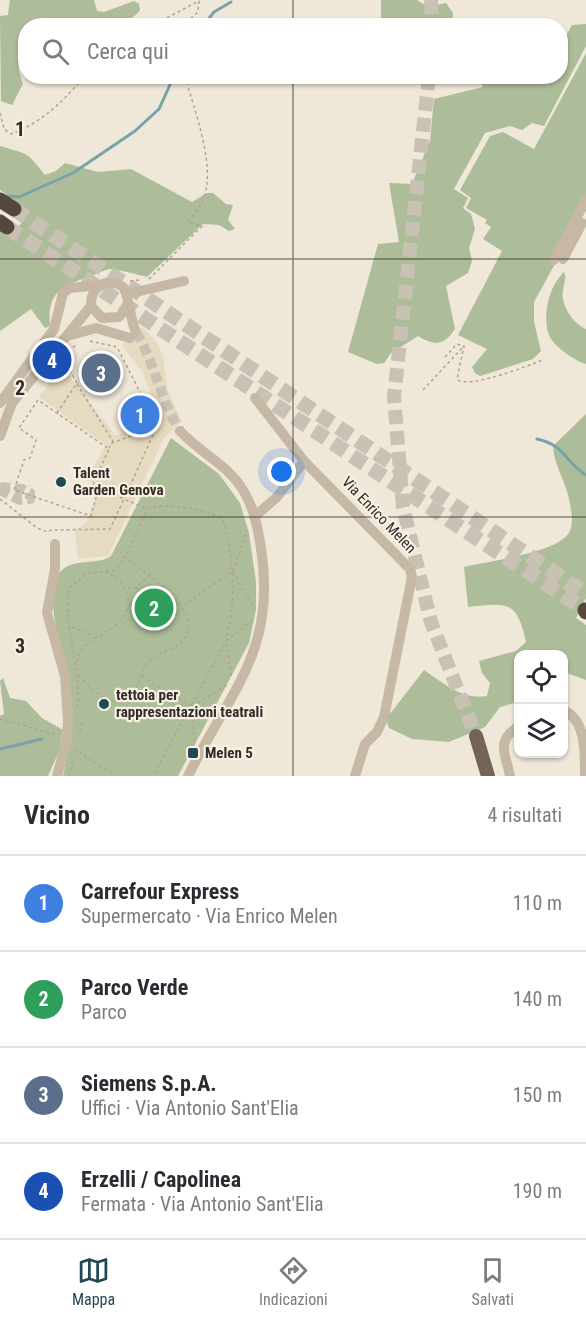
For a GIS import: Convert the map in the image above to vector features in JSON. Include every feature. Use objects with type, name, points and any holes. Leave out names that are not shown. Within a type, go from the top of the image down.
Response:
[{"type":"highway","points":[[0,200],[14,209]]},
{"type":"main road","points":[[476,736],[488,776]]},
{"type":"street","points":[[586,200],[559,259],[586,215]]},
{"type":"street","points":[[0,402],[54,328],[63,293],[74,287],[112,282],[125,291],[184,280]]},
{"type":"street","points":[[100,285],[92,294],[94,310],[106,319],[116,319],[136,332],[127,308],[125,291]]},
{"type":"street","points":[[74,287],[92,294]]},
{"type":"street","points":[[116,319],[127,308]]},
{"type":"street","points":[[0,436],[12,403],[65,337],[94,310]]},
{"type":"street","points":[[65,337],[91,328],[108,330],[130,338]]},
{"type":"street","points":[[108,330],[109,342]]},
{"type":"street","name":"Via Enrico Melen","points":[[255,398],[304,460],[410,569],[412,577],[384,717],[377,732],[365,744],[356,776]]},
{"type":"street","points":[[7,415],[18,420]]},
{"type":"street","points":[[180,430],[226,469],[238,483],[252,521],[264,579],[254,655],[188,776]]},
{"type":"street","points":[[252,521],[277,496],[304,460]]},
{"type":"street","points":[[55,544],[55,570],[46,613],[67,692],[67,739],[57,776]]},
{"type":"street","points":[[568,713],[574,716],[583,730],[585,776]]},
{"type":"street","points":[[510,776],[502,749],[506,736],[514,730]]},
{"type":"path","points":[[166,18],[199,1],[198,12],[191,18]]},
{"type":"path","points":[[0,113],[4,129],[11,134],[26,129],[46,116],[78,84]]},
{"type":"path","points":[[125,291],[132,279],[146,282],[202,226],[188,222],[203,200],[207,172],[203,142],[187,84]]},
{"type":"path","points":[[114,442],[62,356],[83,339],[117,347],[157,426]]},
{"type":"path","points":[[445,357],[457,344],[464,346]]},
{"type":"path","points":[[464,346],[457,379],[465,383],[487,380],[543,360]]},
{"type":"path","points":[[423,390],[464,346]]},
{"type":"path","points":[[57,414],[77,383]]},
{"type":"path","points":[[99,487],[91,516],[14,490],[24,460],[30,458],[36,440],[19,428],[38,400],[109,449]]},
{"type":"path","points":[[153,776],[226,640],[234,609],[232,572],[224,526],[219,516],[160,506],[147,509],[93,485],[114,442],[157,426]]},
{"type":"path","points":[[0,499],[37,528],[48,532],[51,530],[110,529],[157,426]]},
{"type":"path","points":[[76,714],[78,675],[68,601],[70,587],[82,575],[116,570],[126,557],[147,509]]},
{"type":"path","points":[[183,605],[232,572],[252,521]]},
{"type":"path","points":[[78,675],[98,695],[115,702],[130,696],[149,662],[183,638],[188,622],[183,605],[126,557]]},
{"type":"path","points":[[105,572],[127,588],[129,605]]},
{"type":"path","points":[[226,640],[259,618],[232,572]]},
{"type":"path","points":[[127,588],[136,588],[148,575]]},
{"type":"path","points":[[136,588],[142,598]]},
{"type":"path","points":[[77,663],[78,656],[95,636],[119,623],[129,605],[141,594],[164,588]]},
{"type":"path","points":[[159,589],[160,597]]},
{"type":"path","points":[[71,626],[95,636]]},
{"type":"path","points":[[192,706],[231,680],[226,640]]},
{"type":"path","points":[[141,676],[192,706]]},
{"type":"path","points":[[192,706],[194,746],[202,750]]},
{"type":"path","points":[[0,719],[51,733]]},
{"type":"path","points":[[70,750],[72,741]]},
{"type":"path","points":[[74,749],[116,776]]},
{"type":"green space","points":[[10,0],[94,0],[97,11],[104,12],[134,1],[139,4],[140,10],[132,18],[18,18],[18,84],[23,84],[12,105],[1,101],[0,16],[8,15]]},
{"type":"green space","points":[[381,0],[417,0],[428,7],[446,3],[453,13],[453,18],[381,18]]},
{"type":"green space","points":[[586,24],[586,46],[568,80],[568,32],[572,25]]},
{"type":"green space","points":[[586,53],[586,195],[556,262],[534,302],[534,322],[541,351],[533,359],[480,376],[472,367],[487,349],[458,335],[502,251],[483,239],[491,227],[485,223],[487,220],[466,208],[471,198],[460,190],[490,136],[503,132],[534,149]]},
{"type":"green space","points":[[482,84],[566,84],[544,126],[532,123],[522,130],[510,126],[485,133],[454,189],[468,198],[463,208],[471,214],[475,229],[469,248],[472,261],[468,273],[446,286],[455,329],[447,339],[438,343],[429,342],[418,336],[391,353],[384,363],[377,364],[348,352],[378,244],[399,242],[389,183],[412,184],[430,141],[434,99],[483,87]]},
{"type":"green space","points":[[0,146],[26,154],[45,175],[56,171],[65,163],[98,172],[131,169],[192,202],[207,193],[213,193],[226,204],[233,205],[228,220],[235,229],[229,231],[219,225],[203,224],[147,277],[113,269],[105,270],[70,284],[57,293],[51,306],[50,326],[45,328],[31,309],[0,331],[0,230],[13,232],[24,219],[26,209],[0,190]]},
{"type":"green space","points":[[564,272],[563,295],[568,313],[576,323],[586,329],[586,364],[560,348],[551,339],[547,327],[548,301],[554,285]]},
{"type":"green space","points":[[586,414],[586,598],[576,618],[586,625],[586,680],[568,673],[568,650],[517,650],[526,642],[519,618],[509,607],[493,605],[468,607],[464,567],[536,551],[561,541],[568,534],[572,522],[571,508],[555,460],[553,446]]},
{"type":"green space","points":[[171,438],[219,474],[240,503],[249,533],[256,582],[256,610],[249,643],[178,776],[63,776],[71,733],[72,707],[54,617],[54,584],[65,567],[99,561],[111,556]]},
{"type":"green space","points":[[514,652],[514,703],[500,707],[485,727],[449,742],[412,739],[389,728],[386,719],[424,670],[461,693],[478,697],[487,696],[490,683],[482,673],[479,661]]},
{"type":"green space","points":[[3,678],[10,698],[26,701],[42,718],[63,730],[60,749],[48,776],[0,776],[0,716],[4,714],[0,681]]},
{"type":"shaded area","points":[[143,327],[157,343],[163,356],[168,391],[182,421],[164,438],[108,556],[78,559],[75,530],[86,523],[100,486],[77,478],[82,465],[92,469],[106,445],[39,397],[62,367],[116,436],[136,424],[155,406],[143,373],[122,345]]},
{"type":"waterway","points":[[209,18],[214,12],[231,2]]},
{"type":"waterway","points":[[4,196],[19,197],[73,173],[135,131],[159,109],[170,84]]},
{"type":"waterway","points":[[537,439],[554,445],[586,475]]},
{"type":"waterway","points":[[0,749],[42,739]]},
{"type":"tunnel","points":[[431,0],[432,18]]},
{"type":"tunnel","points":[[428,84],[394,397],[403,507],[431,622],[476,736]]},
{"type":"tunnel","points":[[14,209],[586,594]]},
{"type":"tunnel","points":[[7,227],[585,610]]},
{"type":"tunnel","points":[[136,332],[180,431]]},
{"type":"tunnel","points":[[0,487],[22,489],[30,493],[30,499],[20,500],[0,490]]},
{"type":"place","name":"Erzelli / Capolinea","points":[[52,360]]},
{"type":"place","name":"Siemens S.p.A.","points":[[101,373]]},
{"type":"place","name":"Carrefour Express","points":[[140,415]]},
{"type":"place","name":"Talent Garden Genova","points":[[61,482]]},
{"type":"place","name":"Parco Verde","points":[[154,608]]},
{"type":"place","name":"tettoia per rappresentazioni teatrali","points":[[104,704]]},
{"type":"place","name":"Melen 5","points":[[193,753]]}]
